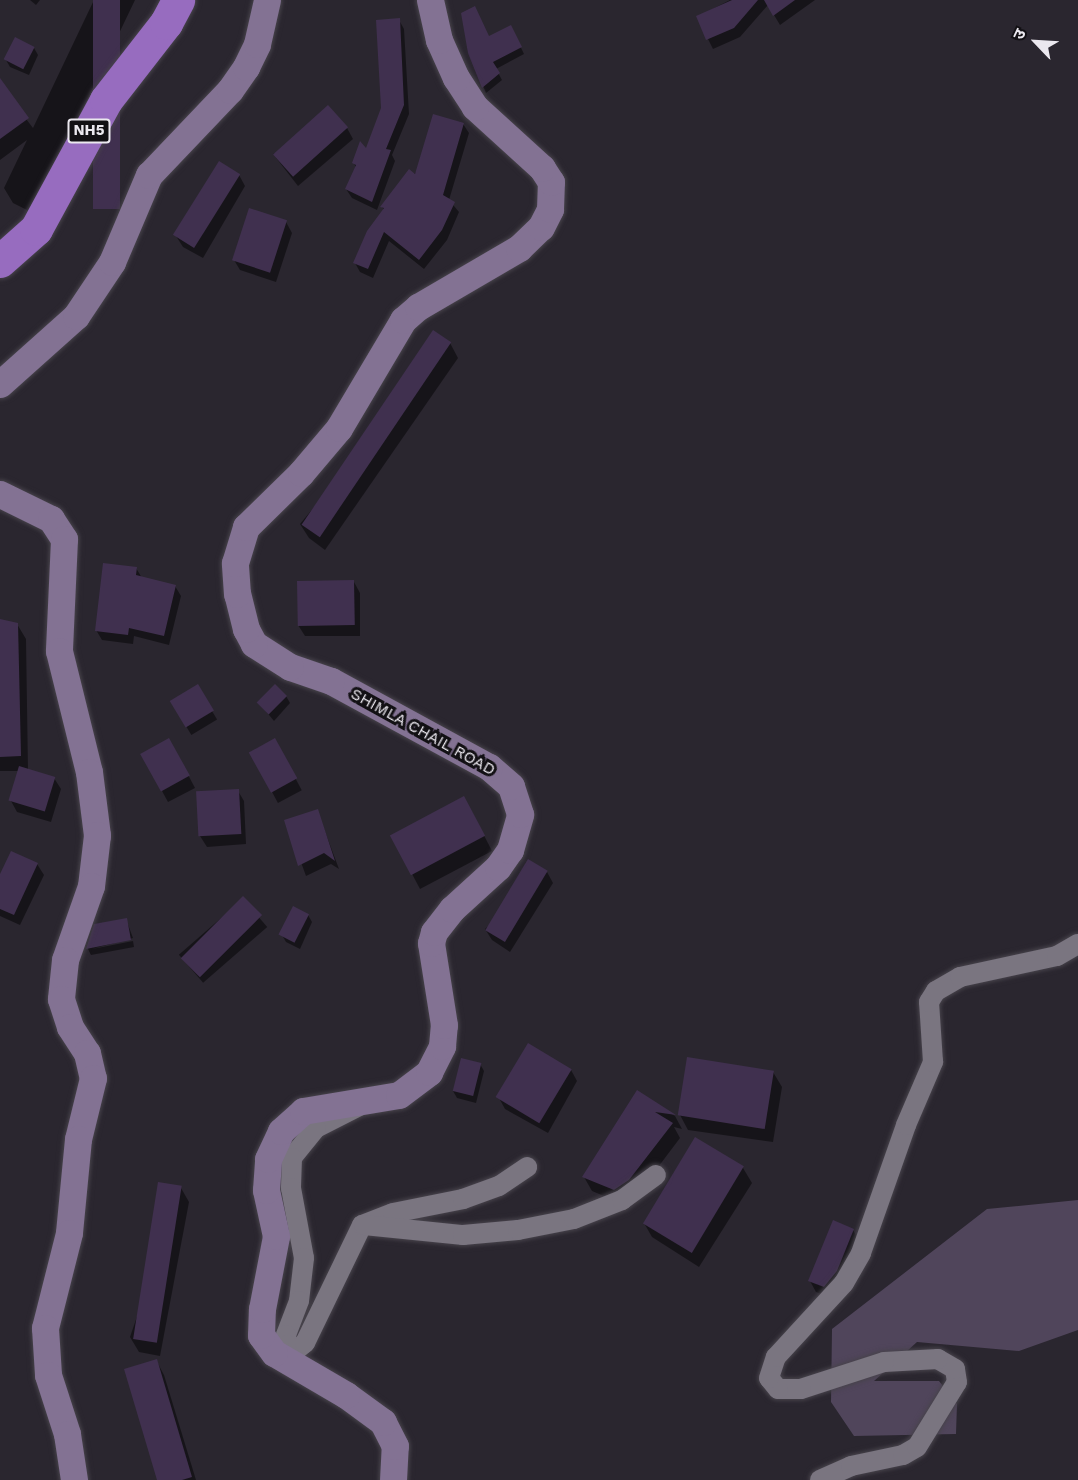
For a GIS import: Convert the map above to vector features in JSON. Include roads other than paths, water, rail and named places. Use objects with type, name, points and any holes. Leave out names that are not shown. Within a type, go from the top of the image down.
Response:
[{"type":"highway","name":"NH5","points":[[0,261],[36,229],[106,100],[166,23],[178,0]]},
{"type":"main road","points":[[0,384],[76,316],[112,262],[149,175],[230,90],[246,67],[257,44],[267,0]]},
{"type":"main road","name":"SHIMLA CHAIL ROAD","points":[[393,1480],[395,1446],[383,1422],[346,1395],[274,1353],[266,1345],[261,1325],[275,1250],[266,1190],[268,1159],[274,1143],[292,1118],[303,1112],[399,1095],[436,1062],[444,1024],[432,943],[434,932],[510,850],[519,821],[517,797],[511,786],[489,767],[331,681],[290,667],[262,650],[246,629],[237,594],[235,563],[246,527],[301,473],[339,428],[403,320],[418,307],[519,248],[541,227],[550,209],[551,182],[542,168],[475,107],[456,78],[440,40],[430,0]]},
{"type":"main road","points":[[0,494],[51,519],[64,539],[59,651],[87,762],[98,835],[91,886],[65,960],[61,999],[70,1027],[87,1053],[93,1078],[78,1139],[69,1233],[44,1336],[48,1375],[67,1434],[74,1480]]},
{"type":"street","points":[[820,1480],[851,1466],[903,1455],[917,1447],[957,1382],[955,1369],[938,1359],[884,1362],[801,1389],[778,1389],[769,1378],[776,1357],[844,1283],[861,1253],[906,1125],[933,1062],[929,1002],[936,991],[960,977],[1057,956],[1078,944]]},
{"type":"street","points":[[369,1101],[316,1128],[292,1158],[291,1188],[304,1258],[298,1301],[286,1335],[287,1345],[295,1351],[305,1342],[362,1225],[393,1213],[463,1199],[499,1186],[527,1167]]},
{"type":"street","points":[[362,1225],[463,1235],[518,1230],[574,1219],[613,1204],[656,1175]]}]
